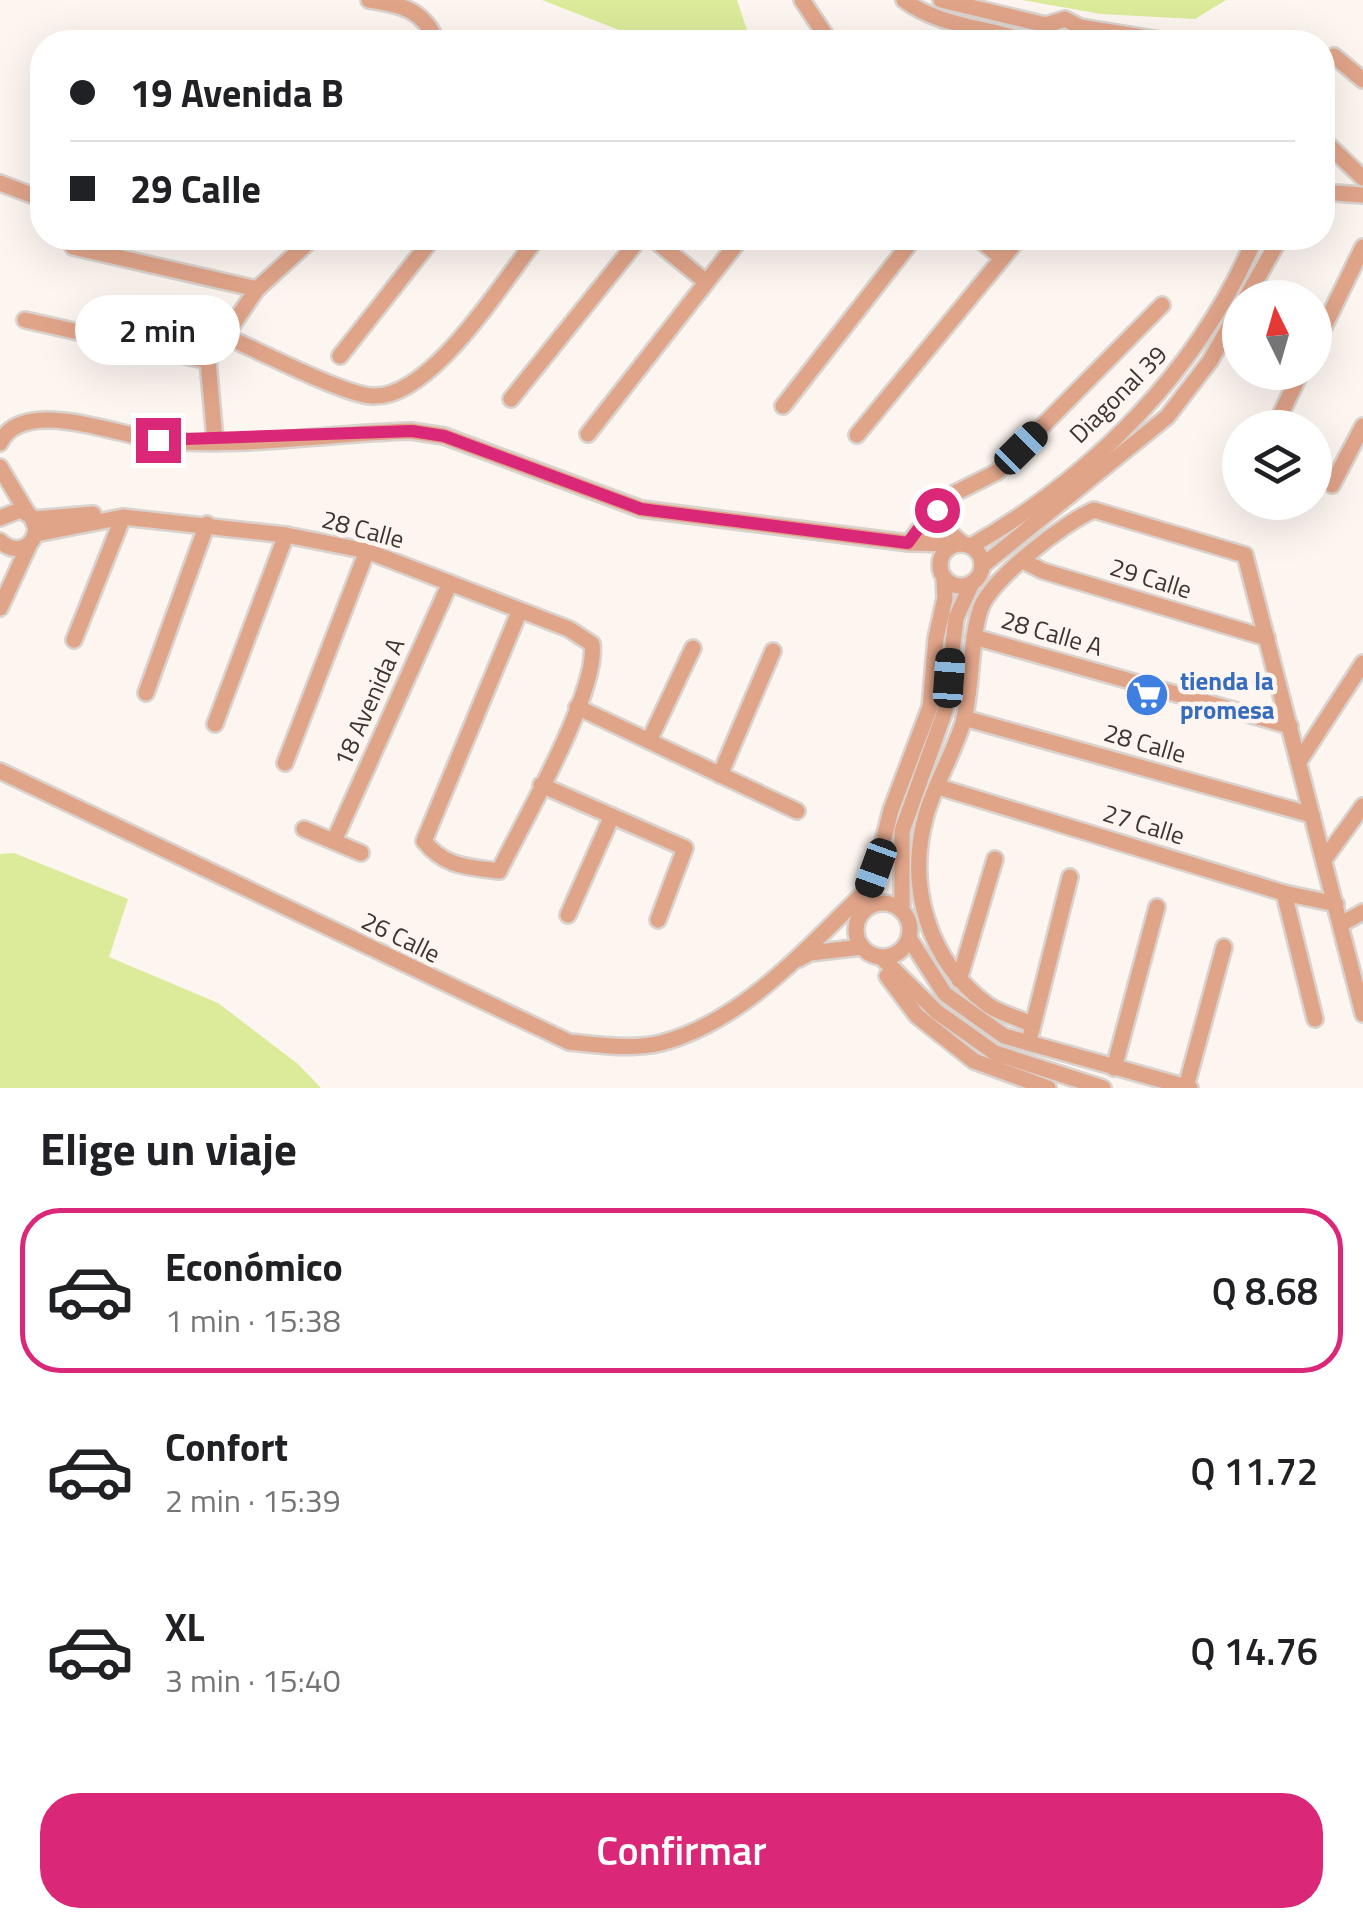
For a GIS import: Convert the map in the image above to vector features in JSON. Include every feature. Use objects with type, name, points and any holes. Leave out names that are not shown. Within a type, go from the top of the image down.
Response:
[{"type":"street","points":[[368,0],[404,5],[423,17],[430,30]]},
{"type":"street","points":[[802,0],[822,30]]},
{"type":"street","points":[[904,0],[918,10],[982,30]]},
{"type":"street","points":[[941,0],[1046,25],[1066,19],[1078,30]]},
{"type":"street","points":[[1044,30],[1046,25]]},
{"type":"street","points":[[1335,57],[1363,80]]},
{"type":"street","points":[[1335,156],[1360,188]]},
{"type":"street","points":[[0,184],[30,195]]},
{"type":"street","points":[[1335,191],[1360,188]]},
{"type":"street","points":[[1332,310],[1363,247]]},
{"type":"street","points":[[90,250],[257,289]]},
{"type":"street","points":[[215,440],[208,361],[257,289],[300,250]]},
{"type":"street","points":[[340,356],[424,250]]},
{"type":"street","points":[[223,335],[366,396],[403,391],[421,380],[528,250]]},
{"type":"street","points":[[510,399],[630,250]]},
{"type":"street","points":[[667,250],[705,281]]},
{"type":"street","points":[[588,434],[730,250]]},
{"type":"street","points":[[783,406],[905,250]]},
{"type":"street","points":[[992,250],[1002,258]]},
{"type":"street","points":[[857,434],[1009,250]]},
{"type":"street","name":"Diagonal 39","points":[[963,545],[1081,467],[1153,400],[1216,316],[1249,250]]},
{"type":"street","points":[[1256,280],[1273,250]]},
{"type":"street","points":[[908,543],[948,494],[997,472],[1162,305]]},
{"type":"street","points":[[25,320],[208,361]]},
{"type":"street","name":"Diagonal 39","points":[[982,566],[1166,417],[1222,340]]},
{"type":"street","points":[[0,443],[12,426],[39,418],[158,440],[412,431],[444,436],[641,509],[908,543],[963,545]]},
{"type":"street","points":[[1332,485],[1363,426]]},
{"type":"street","points":[[0,467],[32,528],[0,608]]},
{"type":"street","points":[[872,953],[898,953],[909,938],[910,928],[902,911],[902,830],[945,711],[956,618],[982,566],[941,525],[936,505]]},
{"type":"street","points":[[0,518],[14,510],[32,528]]},
{"type":"street","points":[[1030,1024],[991,1008],[959,980],[924,914],[918,881],[920,840],[964,718],[982,604],[1023,561],[1081,516],[1106,511],[1239,550],[1248,562],[1363,1014]]},
{"type":"street","points":[[74,640],[114,517]]},
{"type":"street","name":"28 Calle","points":[[32,528],[114,517],[207,524],[367,551],[520,610],[592,644],[595,662],[577,707]]},
{"type":"street","points":[[146,693],[207,524]]},
{"type":"street","points":[[0,542],[14,549],[32,528]]},
{"type":"street","points":[[214,724],[286,535]]},
{"type":"street","points":[[908,543],[957,586],[972,582]]},
{"type":"street","points":[[963,545],[940,556],[945,598],[936,638],[930,708],[890,810],[856,932],[872,953],[937,1012],[995,1053],[1103,1088]]},
{"type":"street","points":[[285,763],[367,551]]},
{"type":"street","name":"29 Calle","points":[[1023,561],[1042,571],[1266,638]]},
{"type":"street","name":"18 Avenida A","points":[[334,842],[450,583]]},
{"type":"street","points":[[520,610],[424,841],[438,859],[500,871],[577,707],[797,811]]},
{"type":"street","name":"28 Calle A","points":[[974,638],[1290,726]]},
{"type":"street","points":[[649,741],[694,648]]},
{"type":"street","points":[[720,775],[774,651]]},
{"type":"street","points":[[1300,760],[1363,663]]},
{"type":"street","name":"28 Calle","points":[[964,718],[1312,815]]},
{"type":"street","name":"26 Calle","points":[[0,771],[569,1042],[614,1047],[660,1043],[738,1007],[868,888]]},
{"type":"street","points":[[541,785],[685,848],[658,920]]},
{"type":"street","name":"27 Calle","points":[[938,787],[1284,893],[1336,904]]},
{"type":"street","points":[[1326,857],[1363,806]]},
{"type":"street","points":[[568,915],[612,816]]},
{"type":"street","points":[[304,829],[361,853]]},
{"type":"street","points":[[959,980],[995,859]]},
{"type":"street","points":[[1034,1047],[1030,1024],[1070,878]]},
{"type":"street","points":[[1284,893],[1315,1018]]},
{"type":"street","points":[[863,913],[884,904],[902,911]]},
{"type":"street","points":[[1114,1068],[1157,908]]},
{"type":"street","points":[[1341,924],[1363,912]]},
{"type":"street","name":"26 Calle","points":[[830,925],[863,913]]},
{"type":"street","points":[[909,938],[945,994],[1004,1036],[1188,1087],[1224,947]]},
{"type":"street","name":"26 Calle","points":[[783,968],[810,953],[872,953]]},
{"type":"street","points":[[872,953],[876,968],[918,1016],[974,1061],[1048,1088]]},
{"type":"green space","points":[[542,0],[737,0],[747,30],[619,30]]},
{"type":"green space","points":[[1022,0],[1226,0],[1195,19],[1101,14]]},
{"type":"green space","points":[[14,853],[128,899],[109,957],[218,1003],[298,1064],[321,1088],[0,1088],[0,854]]},
{"type":"place","name":"tienda la promesa","points":[[1147,695]]},
{"type":"route","points":[[158,440],[412,431],[444,436],[641,509],[908,543],[936,505],[937,510]]}]
